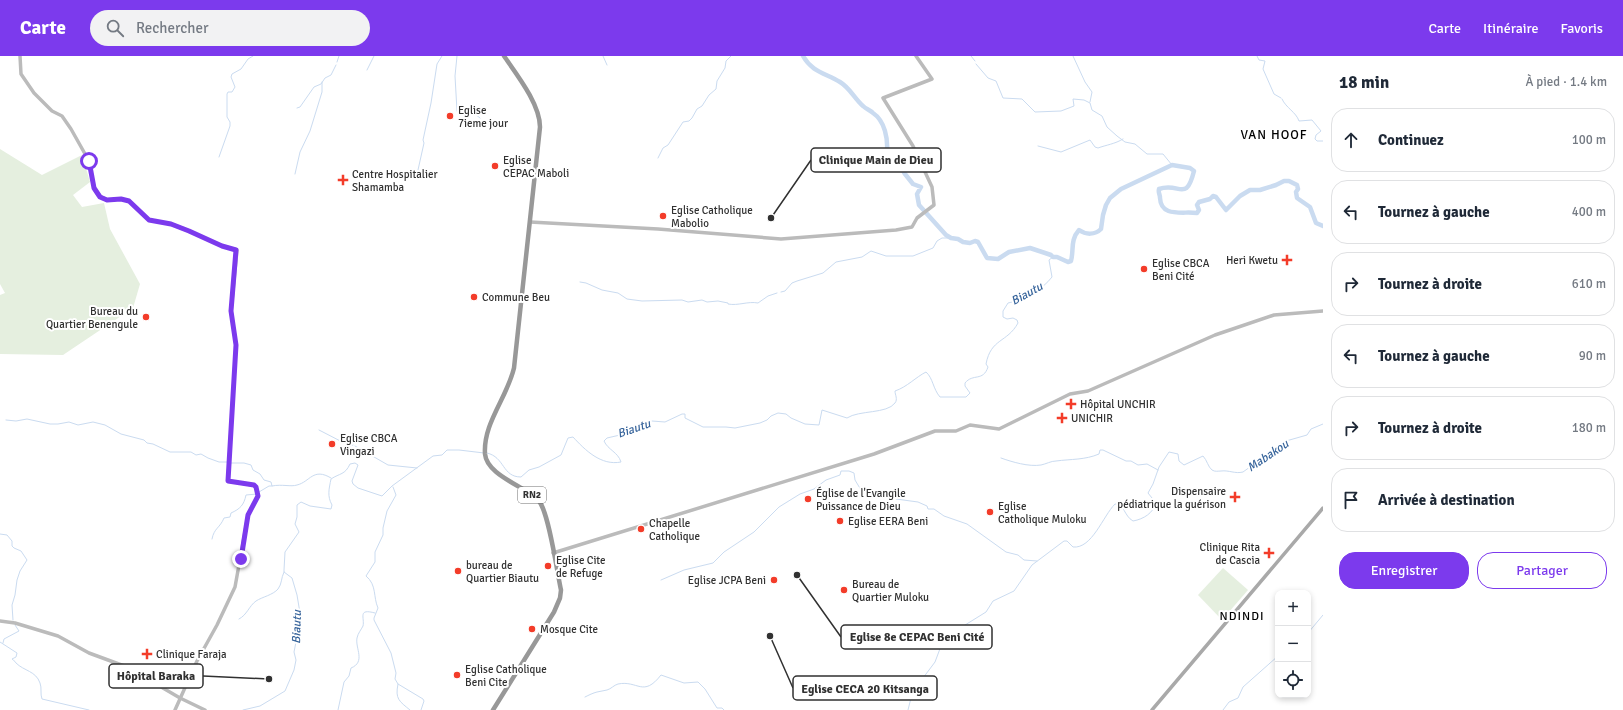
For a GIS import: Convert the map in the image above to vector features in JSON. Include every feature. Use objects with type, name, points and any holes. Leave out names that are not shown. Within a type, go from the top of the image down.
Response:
[{"type":"highway","name":"RN2","points":[[493,710],[557,605],[560,590],[548,529],[541,504],[533,496],[510,482],[493,469],[486,460],[485,453],[489,428],[511,381],[514,368],[540,121],[535,106],[504,56]]},
{"type":"main road","points":[[1152,710],[1323,508]]},
{"type":"street","points":[[20,56],[21,74],[34,93],[52,110],[62,116],[89,161],[94,188],[98,195],[107,200],[121,199],[129,201],[149,220],[183,228],[222,246],[236,250],[231,304],[236,345],[228,481],[254,485],[258,496],[248,515],[235,587],[175,710]]},
{"type":"street","points":[[530,222],[658,229],[781,239],[912,228],[917,218],[934,205],[932,187],[912,146],[884,98],[932,79],[916,56]]},
{"type":"street","points":[[553,553],[874,454],[935,430],[956,431],[970,425],[999,429],[1070,394],[1088,391],[1215,335],[1275,315],[1323,311]]},
{"type":"street","points":[[0,621],[13,623],[58,636],[89,653],[127,667],[180,698],[205,710]]},
{"type":"green space","points":[[0,149],[42,175],[82,155],[90,182],[73,195],[82,207],[104,203],[110,229],[140,284],[133,308],[63,355],[0,354],[0,295],[5,293],[0,284]]},
{"type":"green space","points":[[1223,568],[1248,590],[1222,620],[1198,595]]},
{"type":"waterway","points":[[219,157],[230,126],[230,122],[227,117],[227,94],[228,92],[232,92],[235,87],[231,77],[232,74],[241,69],[248,59],[253,56]]},
{"type":"waterway","points":[[337,62],[339,56]]},
{"type":"waterway","points":[[367,70],[374,56]]},
{"type":"waterway","points":[[418,170],[437,64],[442,56]]},
{"type":"waterway","points":[[457,56],[455,76],[457,111],[459,114],[474,113],[480,118]]},
{"type":"waterway","points":[[603,56],[607,65]]},
{"type":"waterway","points":[[658,158],[663,148],[668,145],[683,122],[689,121],[697,109],[702,106],[709,95],[716,89],[717,81],[725,68],[726,61],[731,56]]},
{"type":"waterway","points":[[803,56],[810,66],[843,84],[863,106],[877,116],[885,131],[887,152],[898,162],[913,184],[921,187],[917,194],[919,205],[946,235],[963,242],[978,242],[987,258],[998,259],[1009,252],[1030,248],[1068,262],[1071,261],[1073,241],[1076,234],[1079,230],[1090,234],[1101,229],[1103,215],[1110,198],[1121,189],[1172,165],[1190,168],[1194,171],[1191,181],[1185,189],[1159,189],[1161,204],[1168,211],[1197,213],[1199,210],[1197,205],[1199,202],[1210,199],[1213,196],[1216,197],[1226,210],[1240,196],[1250,190],[1260,190],[1284,181],[1289,181],[1297,185],[1297,198],[1310,207],[1316,223],[1323,226]]},
{"type":"waterway","points":[[971,56],[975,61]]},
{"type":"waterway","points":[[1073,56],[1085,82],[1092,92],[1090,102]]},
{"type":"waterway","points":[[1257,56],[1259,60],[1265,61],[1263,69],[1274,94],[1281,98]]},
{"type":"waterway","points":[[976,64],[988,78],[996,81],[1003,98],[1022,99],[1035,112],[1061,111],[1074,106],[1073,99],[1084,100],[1090,103],[1092,110],[1102,116],[1107,127],[1125,142],[1135,144],[1147,154],[1163,154],[1172,165]]},
{"type":"waterway","points":[[297,108],[300,107],[314,87],[321,84],[325,78],[331,75],[336,65]]},
{"type":"waterway","points":[[295,174],[300,152],[310,131],[322,92],[322,82]]},
{"type":"waterway","points":[[1282,99],[1296,115],[1299,121],[1312,120],[1321,131],[1316,135],[1315,139],[1317,141],[1323,141]]},
{"type":"waterway","points":[[1038,146],[1061,152],[1090,140],[1095,147],[1098,148],[1123,139]]},
{"type":"waterway","points":[[781,292],[785,291],[792,283],[823,273],[836,262],[862,257],[871,251],[886,256],[913,256],[933,248],[937,241],[942,238],[951,238]]},
{"type":"waterway","name":"Biautu","points":[[487,453],[497,458],[510,474],[521,477],[529,470],[539,467],[561,455],[568,438],[573,437],[594,456],[607,462],[621,462],[618,456],[604,441],[607,438],[620,435],[652,421],[665,422],[685,414],[685,418],[703,427],[735,428],[760,423],[778,413],[786,414],[791,418],[805,424],[819,425],[822,410],[847,418],[858,414],[886,409],[895,403],[895,391],[904,387],[926,372],[940,397],[966,397],[970,393],[965,386],[965,383],[971,378],[981,376],[986,372],[988,367],[986,364],[988,356],[992,349],[1009,334],[1018,323],[1017,320],[1013,318],[1007,319],[1003,317],[1003,311],[1008,303],[1020,300],[1032,294],[1048,282],[1052,277],[1049,260],[1053,257]]},
{"type":"waterway","points":[[580,282],[602,290],[618,293],[627,299],[642,301],[682,300],[688,302],[702,300],[707,302],[718,301],[728,304],[758,303],[768,296],[777,293]]},
{"type":"waterway","points":[[6,420],[16,421],[27,419],[50,424],[69,422],[78,425],[93,422],[105,425],[121,434],[144,440],[147,443],[153,444],[170,452],[191,452],[196,455],[201,454],[219,462],[228,462]]},
{"type":"waterway","name":"Mabakou","points":[[908,710],[911,698],[920,682],[935,662],[941,646],[957,630],[986,612],[993,601],[1014,591],[1032,565],[1064,541],[1067,541],[1073,547],[1086,543],[1097,531],[1115,504],[1118,504],[1133,521],[1141,519],[1150,513],[1155,507],[1156,503],[1148,493],[1159,467],[1169,452],[1178,454],[1179,461],[1184,465],[1203,456],[1213,471],[1243,472],[1286,441],[1307,435],[1311,429],[1323,424]]},
{"type":"waterway","points":[[319,430],[350,446],[353,445]]},
{"type":"waterway","points":[[355,446],[388,465],[417,468]]},
{"type":"waterway","name":"Biautu","points":[[243,710],[260,706],[285,691],[294,670],[296,660],[294,652],[298,632],[296,624],[300,613],[292,578],[284,572],[284,570],[285,552],[299,532],[295,524],[297,517],[297,505],[301,502],[310,506],[331,509],[332,505],[329,499],[331,479],[344,472],[350,464],[355,463],[358,465],[352,481],[353,484],[358,488],[382,496],[392,486],[433,456],[442,455],[447,450],[484,453]]},
{"type":"waterway","points":[[1001,458],[1021,464],[1041,465],[1054,461],[1088,457],[1099,454],[1100,450],[1103,450],[1126,461],[1131,461],[1138,465],[1147,464],[1158,470]]},
{"type":"waterway","points":[[231,463],[244,463],[251,465],[253,470],[260,474],[264,480],[271,482],[272,486],[297,485],[312,476],[320,474],[331,478]]},
{"type":"waterway","points":[[661,580],[684,570],[713,563],[724,552],[754,532],[779,507],[800,494],[814,489],[826,480],[840,475],[841,471],[849,471],[854,473],[855,480],[861,490],[873,491],[882,497],[894,497],[896,499],[918,502],[927,506],[928,509],[934,509],[944,516],[967,524],[1006,552],[1018,555],[1024,560],[1037,561]]},
{"type":"waterway","points":[[259,492],[269,486],[272,486]]},
{"type":"waterway","points":[[393,487],[396,495],[387,511],[383,535],[375,552],[375,562],[366,576],[372,583],[378,608],[374,620],[391,653],[396,673],[395,679],[398,684],[397,693],[401,702],[410,710]]},
{"type":"waterway","points":[[212,539],[214,532],[224,518],[230,517],[231,513],[241,506],[246,495],[257,494]]},
{"type":"waterway","points":[[0,534],[7,535],[12,541],[12,546],[21,551],[27,560],[20,571],[17,580],[12,605],[13,620]]},
{"type":"waterway","points":[[239,619],[256,601],[278,589],[284,572]]},
{"type":"waterway","points":[[338,710],[344,682],[349,676],[351,668],[358,662],[359,659],[357,638],[363,626],[363,615],[366,612],[375,613]]},
{"type":"waterway","points":[[1311,629],[1323,615]]},
{"type":"waterway","points":[[3,643],[4,639],[19,631],[15,625]]},
{"type":"waterway","name":"Biautu","points":[[0,642],[17,653],[16,657],[12,659],[19,666],[36,676],[41,685],[42,699],[89,710]]},
{"type":"waterway","points":[[1223,710],[1229,702],[1238,698],[1243,687],[1275,659]]},
{"type":"waterway","points":[[585,697],[618,684],[625,683],[640,687],[650,686],[661,675],[684,683],[698,682],[705,689],[717,708],[722,708],[724,710]]},
{"type":"waterway","points":[[398,684],[423,699],[424,701],[421,710]]},
{"type":"place","name":"Eglise 7ieme jour","points":[[450,116]]},
{"type":"place","name":"Eglise CEPAC Maboli","points":[[495,166]]},
{"type":"place","name":"Centre Hospitalier Shamamba","points":[[343,180]]},
{"type":"place","name":"Eglise Catholique Mabolio","points":[[663,216]]},
{"type":"place","name":"Clinique Main de Dieu","points":[[771,218]]},
{"type":"place","name":"Heri Kwetu","points":[[1287,260]]},
{"type":"place","name":"Eglise CBCA Beni Cité","points":[[1144,269]]},
{"type":"place","name":"Commune Beu","points":[[474,297]]},
{"type":"place","name":"Bureau du Quartier Benengule","points":[[146,317]]},
{"type":"place","name":"Hôpital UNCHIR","points":[[1071,404]]},
{"type":"place","name":"UNICHIR","points":[[1062,418]]},
{"type":"place","name":"Eglise CBCA Vingazi","points":[[332,444]]},
{"type":"place","name":"Dispensaire pédiatrique la guérison","points":[[1235,497]]},
{"type":"place","name":"Église de l'Evangile Puissance de Dieu","points":[[808,499]]},
{"type":"place","name":"Eglise Catholique Muloku","points":[[990,512]]},
{"type":"place","name":"Eglise EERA Beni","points":[[840,521]]},
{"type":"place","name":"Chapelle Catholique","points":[[641,529]]},
{"type":"place","name":"Clinique Rita de Cascia","points":[[1269,553]]},
{"type":"place","name":"Eglise Cite de Refuge","points":[[548,566]]},
{"type":"place","name":"bureau de Quartier Biautu","points":[[458,571]]},
{"type":"place","name":"Eglise 8e CEPAC Beni Cité","points":[[797,575]]},
{"type":"place","name":"Eglise JCPA Beni","points":[[774,580]]},
{"type":"place","name":"Bureau de Quartier Muloku","points":[[844,590]]},
{"type":"place","name":"Mosque Cite","points":[[532,629]]},
{"type":"place","name":"Eglise CECA 20 Kitsanga","points":[[770,636]]},
{"type":"place","name":"Clinique Faraja","points":[[147,654]]},
{"type":"place","name":"Eglise Catholique Beni Cite","points":[[457,675]]},
{"type":"place","name":"Hôpital Baraka","points":[[269,679]]},
{"type":"district","name":"VAN HOOF","points":[[1274,135]]},
{"type":"district","name":"NDINDI","points":[[1242,616]]},
{"type":"route","points":[[89,161],[94,188],[96,194],[100,197],[107,200],[121,199],[129,201],[133,203],[149,220],[171,224],[214,241],[222,246],[236,250],[231,311],[236,345],[228,481],[254,485],[258,493],[258,496],[248,515],[241,559]]}]
